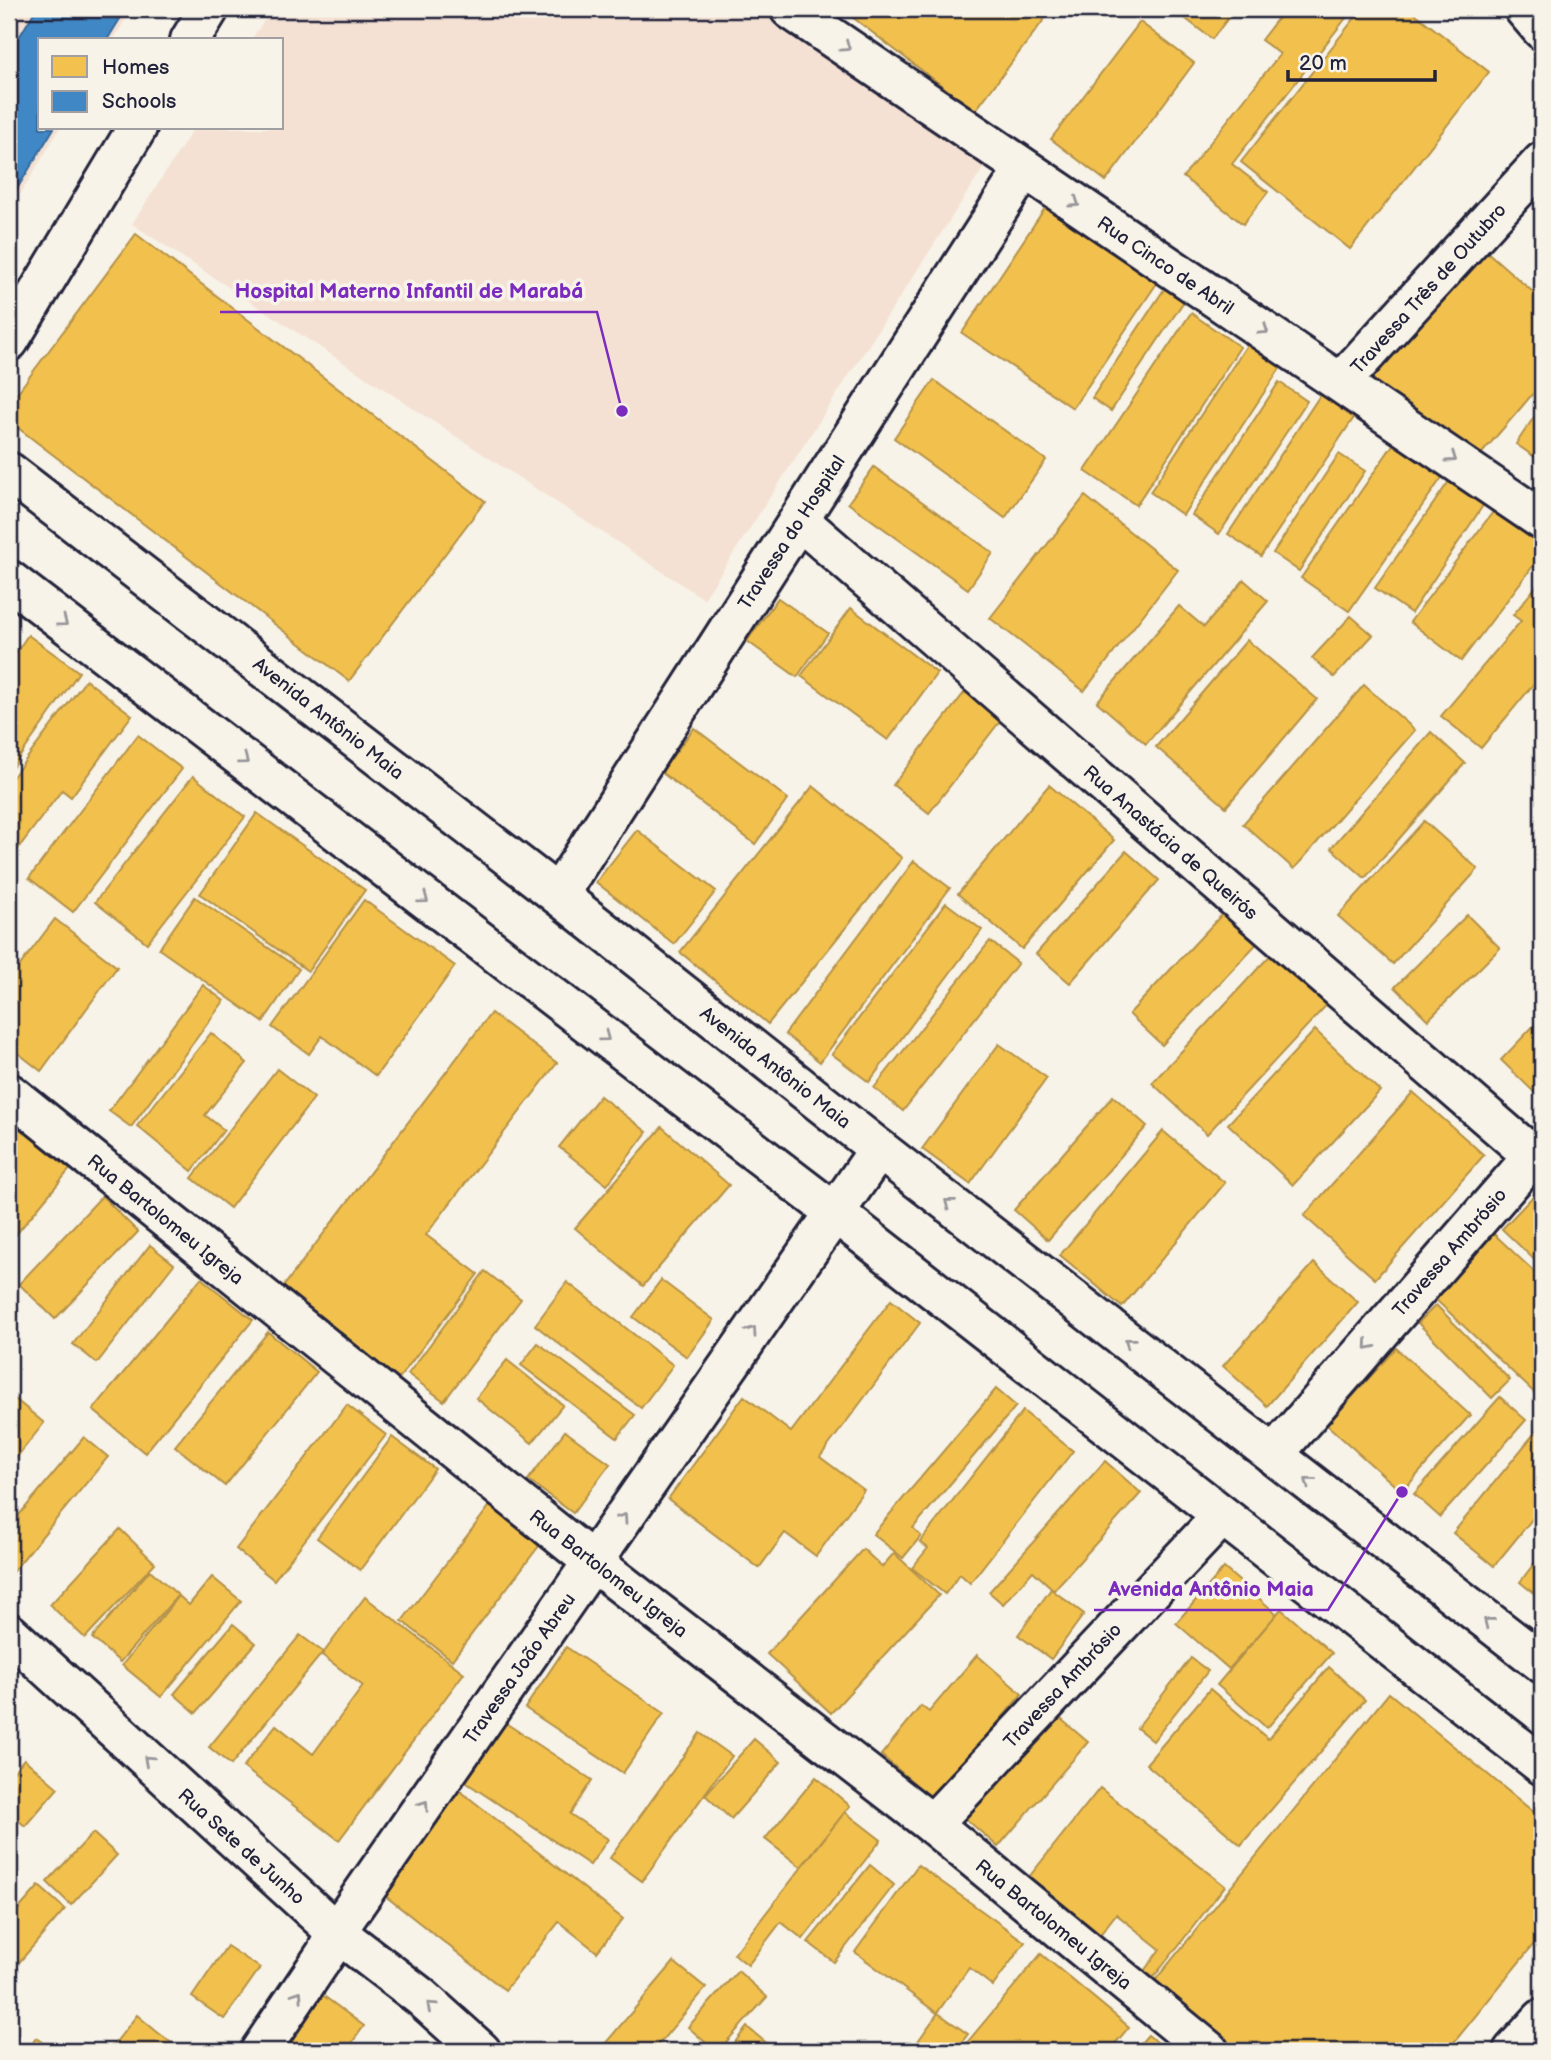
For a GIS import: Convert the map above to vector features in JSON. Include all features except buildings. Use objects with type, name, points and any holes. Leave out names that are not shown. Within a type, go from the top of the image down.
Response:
[{"type":"street","points":[[191,38],[209,9]]},
{"type":"street","name":"Rua Cinco de Abril","points":[[790,9],[1542,520]]},
{"type":"street","points":[[1524,9],[1542,30]]},
{"type":"street","points":[[9,341],[136,130]]},
{"type":"street","name":"Travessa Três de Outubro","points":[[1341,382],[1542,162]]},
{"type":"street","name":"Travessa do Hospital","points":[[558,895],[1024,169]]},
{"type":"street","name":"Avenida Antônio Maia","points":[[9,472],[558,895],[879,1149],[1542,1664]]},
{"type":"street","name":"Rua Anastácia de Queirós","points":[[799,520],[1539,1155]]},
{"type":"street","points":[[9,580],[834,1212],[1542,1765]]},
{"type":"street","name":"Rua Bartolomeu Igreja","points":[[9,1093],[593,1562],[932,1824],[1209,2051]]},
{"type":"street","name":"Travessa João Abreu","points":[[260,2051],[326,1953],[336,1932],[879,1149]]},
{"type":"street","name":"Travessa Ambrósio","points":[[1274,1454],[1539,1155]]},
{"type":"street","name":"Travessa Ambrósio","points":[[932,1824],[1222,1516]]},
{"type":"street","name":"Rua Sete de Junho","points":[[9,1633],[336,1932],[421,1997],[481,2051]]},
{"type":"street","points":[[1513,2051],[1542,2019]]},
{"type":"shaded area","points":[[9,9],[132,9],[114,38],[38,38],[38,130],[59,130],[9,213]]},
{"type":"shaded area","points":[[272,9],[763,9],[990,158],[704,599],[132,224],[193,130],[284,130],[284,38],[252,38]]},
{"type":"place","name":"Hospital Materno Infantil de Marabá","points":[[622,411]]},
{"type":"place","name":"Avenida Antônio Maia","points":[[1402,1492]]}]
